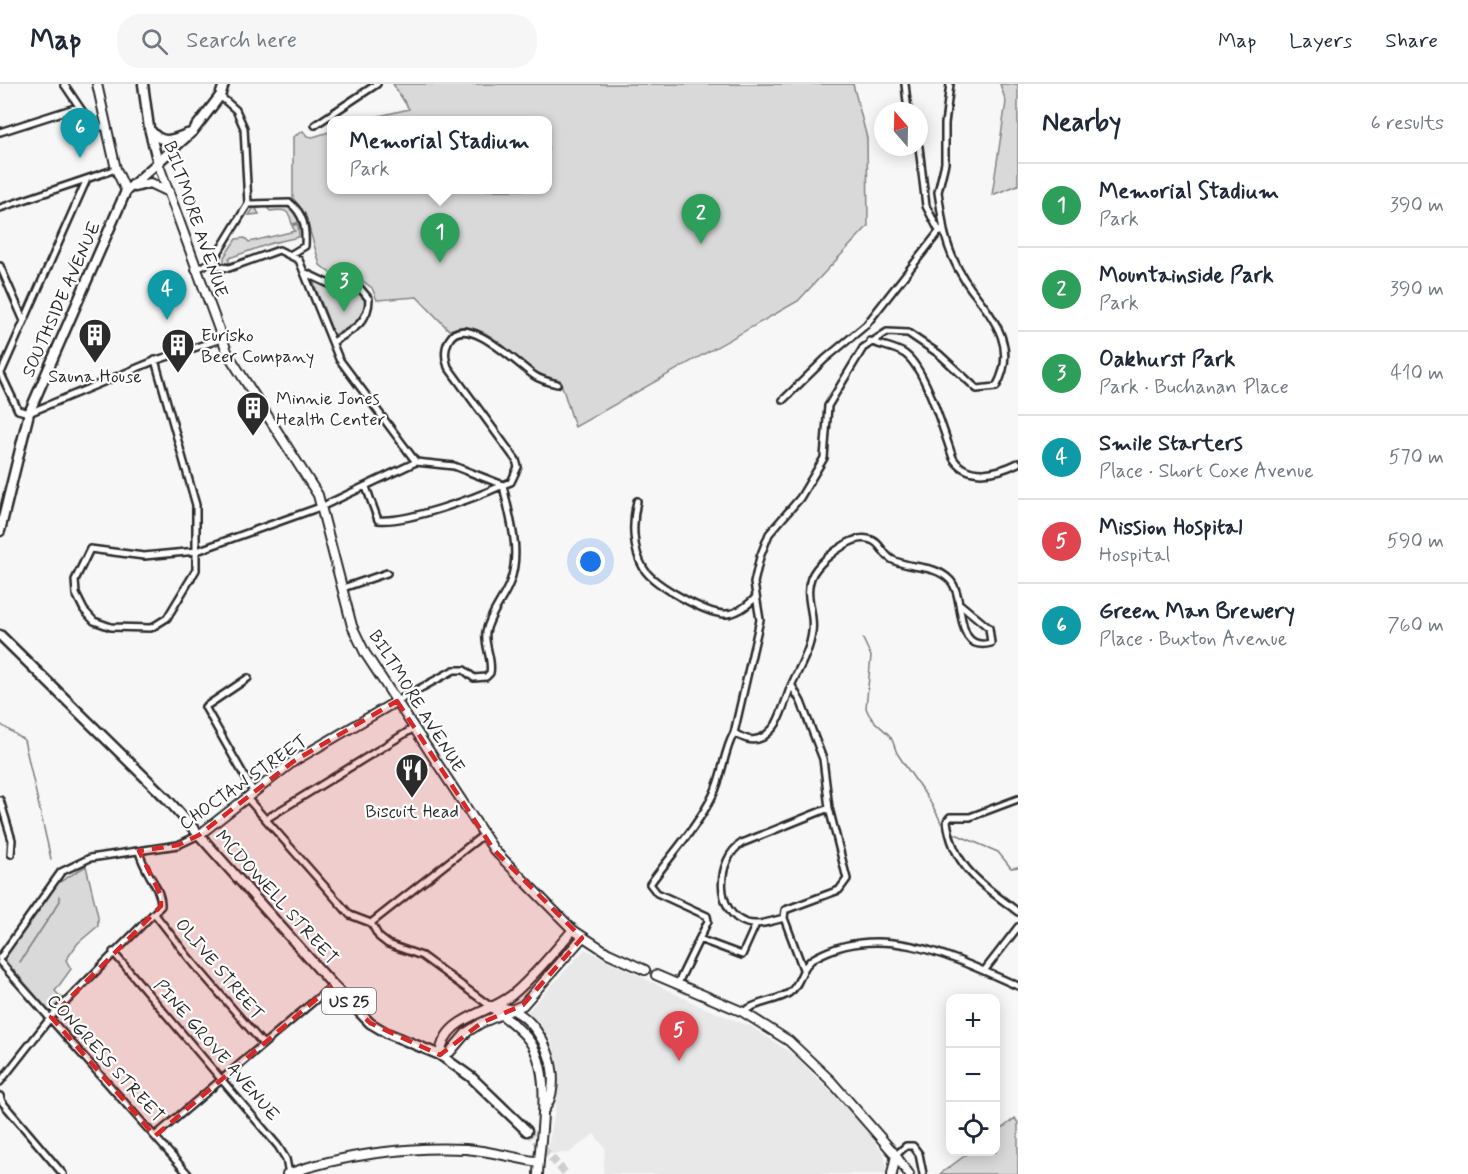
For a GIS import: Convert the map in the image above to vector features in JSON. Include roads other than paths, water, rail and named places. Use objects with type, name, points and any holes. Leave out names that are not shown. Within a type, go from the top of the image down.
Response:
[{"type":"main road","points":[[97,84],[116,169],[126,191],[150,183],[168,192]]},
{"type":"main road","name":"BILTMORE AVENUE","points":[[143,84],[149,128],[159,163],[221,339],[228,354],[309,480],[323,506],[358,640],[483,835],[500,857],[582,938],[645,970]]},
{"type":"main road","name":"SOUTHSIDE AVENUE","points":[[0,531],[28,413],[126,191],[193,131],[219,96],[224,84]]},
{"type":"main road","points":[[149,128],[156,138],[167,141],[193,131]]},
{"type":"main road","name":"MCDOWELL STREET","points":[[0,635],[199,835],[333,985],[370,1023],[387,1033],[440,1055],[471,1077],[527,1131]]},
{"type":"main road","name":"CHOCTAW STREET","points":[[199,835],[296,760],[397,702]]},
{"type":"main road","points":[[573,930],[512,995],[458,1024],[442,1043],[440,1055],[450,1052],[476,1026],[522,1005],[582,938]]},
{"type":"main road","points":[[656,975],[743,1012],[773,1029],[806,1055],[896,1155],[909,1174]]},
{"type":"main road","points":[[490,1006],[514,1010],[537,1033],[551,1062],[551,1093],[544,1110],[538,1174]]},
{"type":"main road","points":[[490,1006],[528,1039],[537,1056],[542,1074],[544,1110]]},
{"type":"main road","points":[[288,1174],[370,1155],[448,1149],[478,1150],[539,1162]]},
{"type":"main road","points":[[892,1174],[896,1155]]},
{"type":"street","points":[[64,84],[93,127],[106,128]]},
{"type":"street","points":[[329,116],[377,84]]},
{"type":"street","points":[[905,84],[907,102]]},
{"type":"street","points":[[950,84],[945,163],[938,192],[944,231],[956,266],[970,288],[1007,328]]},
{"type":"street","points":[[195,270],[213,261],[248,204],[244,128],[236,110],[219,96]]},
{"type":"street","points":[[0,132],[78,107]]},
{"type":"street","points":[[315,125],[327,117]]},
{"type":"street","points":[[920,156],[928,214],[938,229],[944,231]]},
{"type":"street","points":[[0,208],[116,169]]},
{"type":"street","points":[[87,179],[0,373],[18,410],[28,413],[155,360],[221,339]]},
{"type":"street","points":[[248,204],[290,202],[299,210],[306,230],[305,246],[290,255]]},
{"type":"street","points":[[783,400],[825,359],[866,325],[938,233],[944,231]]},
{"type":"street","points":[[213,261],[220,267],[229,268],[279,250],[299,260],[339,359],[416,462]]},
{"type":"street","points":[[0,266],[24,321]]},
{"type":"street","points":[[306,273],[329,284],[359,287],[369,299],[369,313],[359,326],[333,342]]},
{"type":"street","points":[[366,487],[374,514],[378,520],[386,521],[423,512],[503,485],[514,478],[518,467],[516,460],[448,367],[445,358],[448,341],[456,333],[468,330],[483,337],[533,375],[557,384]]},
{"type":"street","points":[[677,985],[708,921],[707,916],[657,893],[650,884],[712,797],[722,775],[727,746],[734,733],[760,620],[754,583],[760,557],[770,534],[800,498],[824,458],[828,406],[844,377],[870,341],[887,332],[908,333],[939,354],[971,385],[983,390],[996,387],[1011,370]]},
{"type":"street","points":[[870,341],[899,351],[911,360],[932,397],[953,458],[960,467],[969,472],[985,473],[1018,464]]},
{"type":"street","points":[[155,360],[194,496],[197,551],[196,570],[167,618],[151,628],[111,627],[94,621],[84,610],[76,594],[75,580],[90,549],[144,556],[197,551],[323,506],[416,462],[454,466],[503,485]]},
{"type":"street","points":[[397,702],[454,670],[464,670],[474,678],[490,673],[491,662],[485,642],[486,630],[510,582],[516,554],[503,485]]},
{"type":"street","points":[[637,501],[633,520],[634,531],[644,568],[652,578],[675,593],[713,612],[726,615],[748,605],[756,597]]},
{"type":"street","points":[[734,733],[748,741],[762,738],[775,726],[807,654],[812,634],[813,619],[808,597],[812,576],[817,567],[844,545],[857,539],[869,539],[879,545],[891,558],[938,572],[951,582],[960,604],[962,628],[971,641],[982,645],[991,643],[989,628],[960,604]]},
{"type":"street","points":[[343,588],[387,573]]},
{"type":"street","points":[[248,678],[205,707],[253,791]]},
{"type":"street","points":[[792,686],[801,702],[823,759],[829,808],[846,876],[846,883],[839,890],[785,910],[784,918],[803,969]]},
{"type":"street","points":[[266,819],[414,728]]},
{"type":"street","points":[[246,797],[350,915],[371,922],[379,937],[388,944],[422,956],[490,1006]]},
{"type":"street","points":[[1018,799],[970,817],[950,817],[947,821],[949,837],[965,869],[1018,912]]},
{"type":"street","points":[[0,800],[12,840],[11,854]]},
{"type":"street","points":[[784,918],[756,924],[738,919],[728,906],[723,881],[730,853],[742,843],[829,808]]},
{"type":"street","name":"CHOCTAW STREET","points":[[0,957],[61,872],[90,858],[178,845],[199,835]]},
{"type":"street","points":[[371,922],[483,835]]},
{"type":"street","points":[[0,1082],[51,1017],[161,906],[161,896],[148,878],[139,851]]},
{"type":"street","name":"OLIVE STREET","points":[[154,913],[189,958],[263,1044]]},
{"type":"street","points":[[699,939],[742,955],[756,924]]},
{"type":"street","points":[[984,971],[1018,927]]},
{"type":"street","points":[[743,1012],[755,1004],[776,999],[792,991],[803,969],[813,958],[831,951],[883,942],[912,945],[943,954],[1018,986]]},
{"type":"street","name":"PINE GROVE AVENUE","points":[[113,952],[279,1147],[288,1174]]},
{"type":"street","name":"CONGRESS STREET","points":[[0,962],[188,1174]]},
{"type":"street","points":[[155,1136],[333,985]]},
{"type":"street","points":[[0,1096],[2,1102],[63,1174]]},
{"type":"street","points":[[896,1155],[906,1146],[913,1146],[919,1154],[923,1174]]},
{"type":"waterway","points":[[863,639],[871,656],[866,708],[868,713],[891,738],[897,754],[928,799],[943,827]]},
{"type":"waterway","points":[[0,724],[24,740],[51,859]]},
{"type":"waterway","points":[[953,833],[998,852],[1011,868],[1018,867]]},
{"type":"waterway","points":[[20,962],[60,901],[59,896]]},
{"type":"tunnel","points":[[527,1131],[566,1174]]},
{"type":"place","name":"Green Man Brewery","points":[[80,158]]},
{"type":"place","name":"Mountainside Park","points":[[701,244]]},
{"type":"place","name":"Memorial Stadium","points":[[440,263]]},
{"type":"place","name":"Oakhurst Park","points":[[344,312]]},
{"type":"place","name":"Smile Starters","points":[[167,320]]},
{"type":"place","name":"Sauna House","points":[[95,364]]},
{"type":"place","name":"Eurisko Beer Company","points":[[178,374]]},
{"type":"place","name":"Minnie Jones Health Center","points":[[253,437]]},
{"type":"place","name":"Biscuit Head","points":[[412,799]]},
{"type":"place","name":"Mission Hospital","points":[[679,1061]]}]
